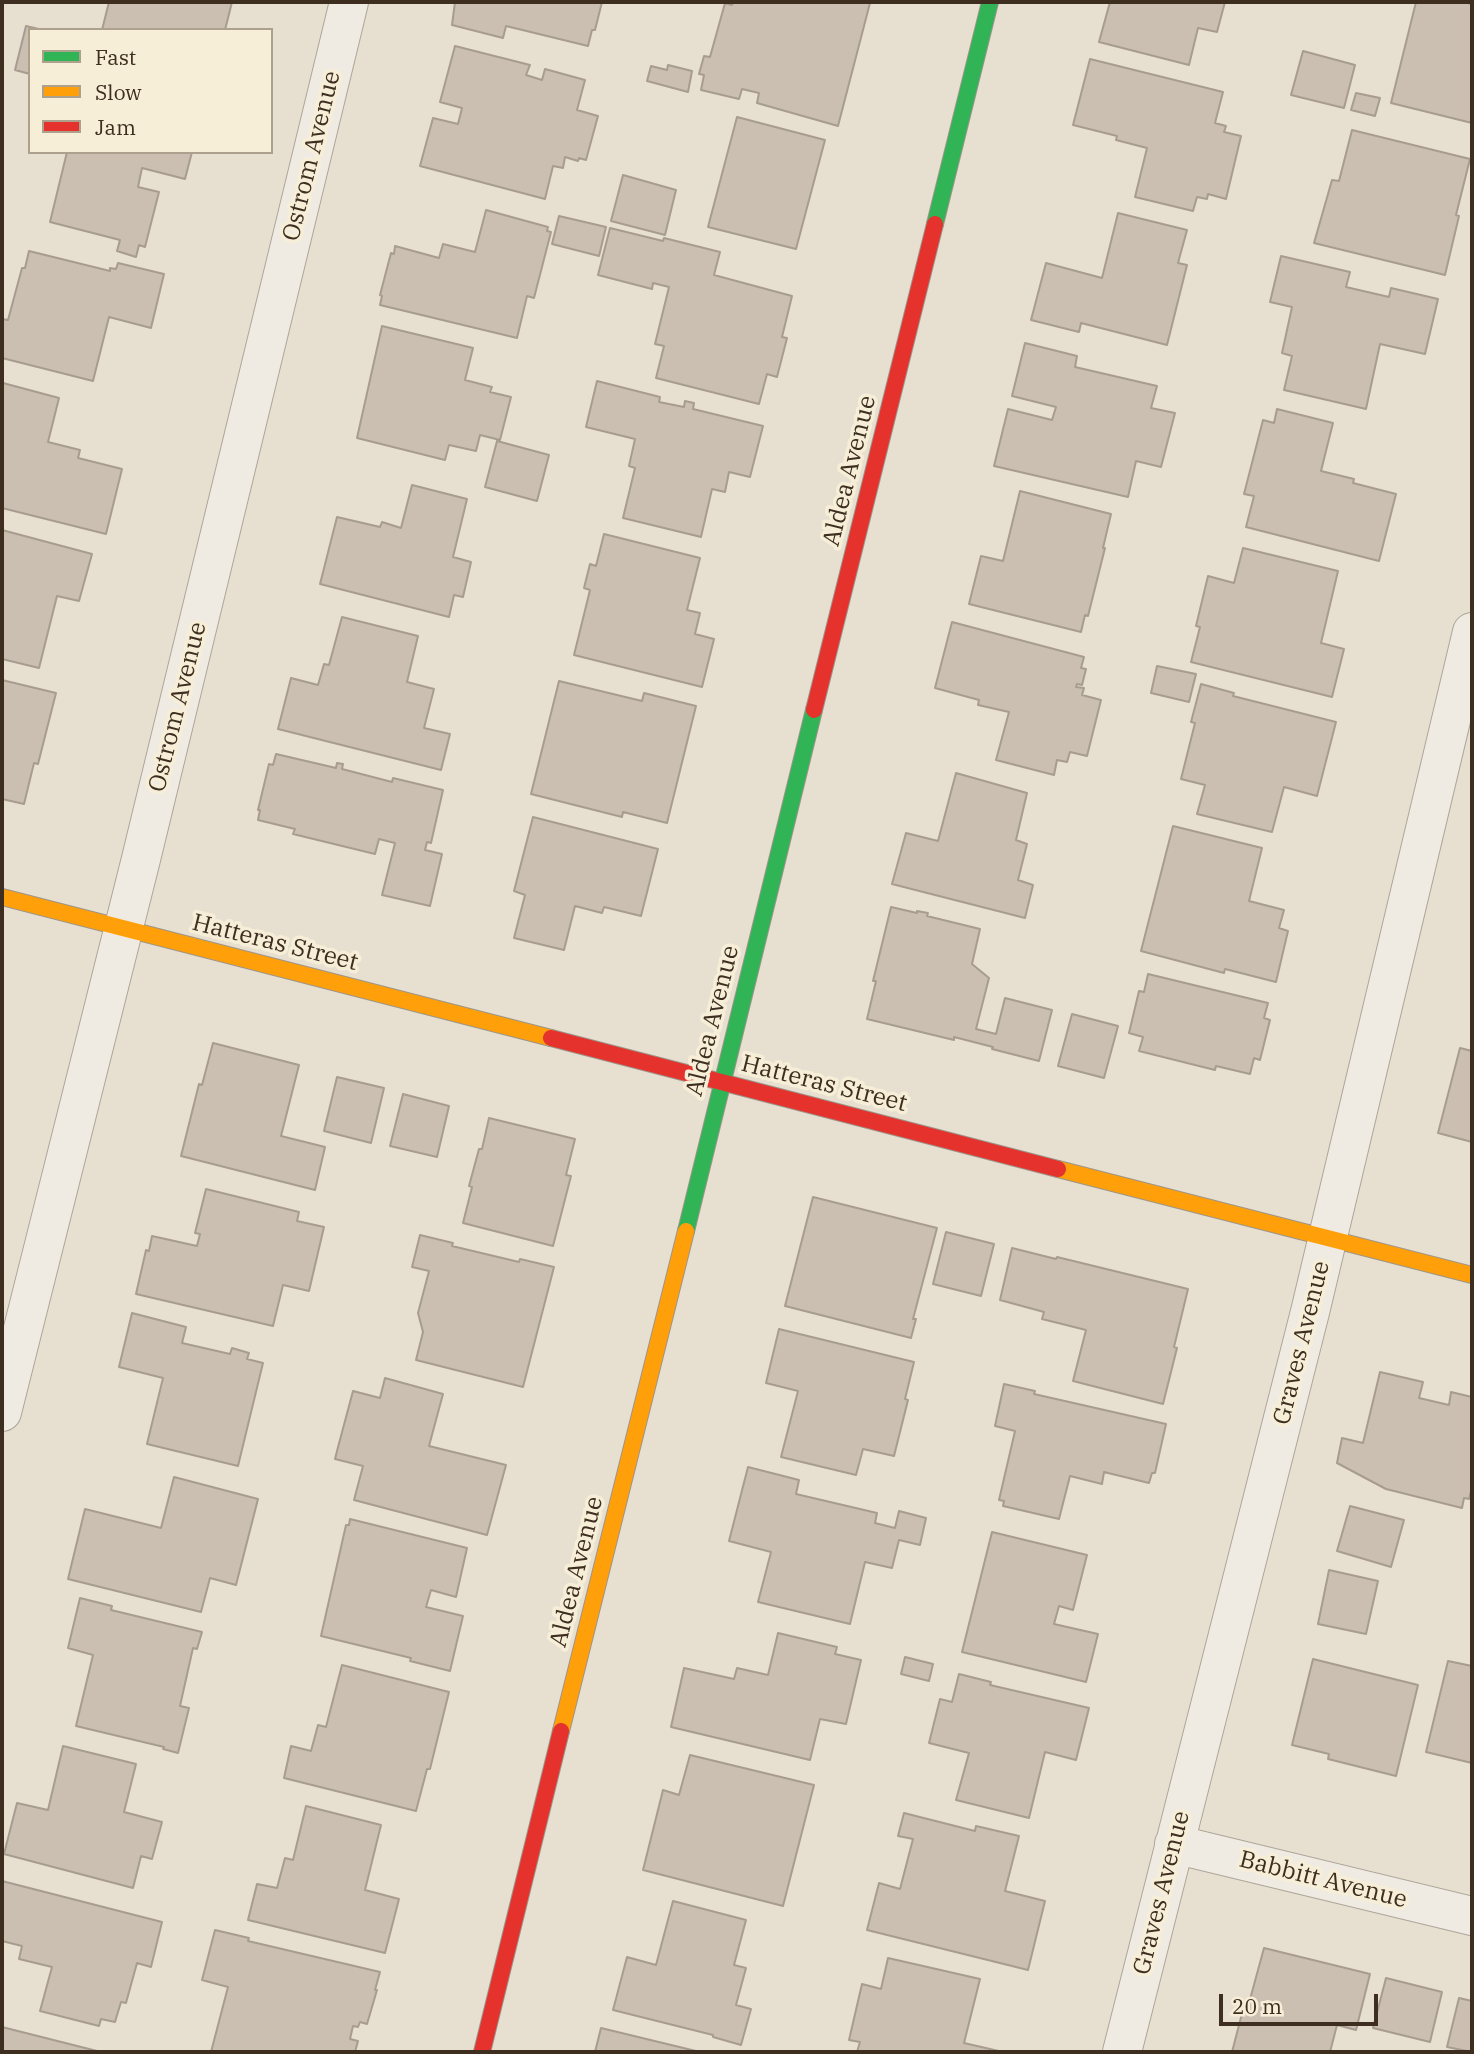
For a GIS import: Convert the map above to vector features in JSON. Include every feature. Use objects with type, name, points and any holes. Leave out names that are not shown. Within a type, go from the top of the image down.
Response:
[{"type":"street","name":"Ostrom Avenue","points":[[2,1412],[349,2]]},
{"type":"street","name":"Aldea Avenue","points":[[482,2052],[990,2]]},
{"type":"street","name":"Graves Avenue","points":[[1122,2052],[1328,1239],[1472,632]]},
{"type":"street","name":"Hatteras Street","points":[[2,897],[1472,1275]]},
{"type":"street","name":"Babbitt Avenue","points":[[1174,1843],[1472,1916]]},
{"type":"building","points":[[109,2],[232,2],[226,28],[102,28]]},
{"type":"building","points":[[455,2],[602,2],[588,46],[506,26],[503,38],[452,25]]},
{"type":"building","points":[[733,2],[870,3],[838,126],[757,103],[759,93],[742,89],[739,99],[701,90],[704,75],[699,74],[704,56],[710,57],[725,3],[732,5]]},
{"type":"building","points":[[1110,2],[1225,2],[1217,32],[1198,28],[1189,65],[1099,42]]},
{"type":"building","points":[[1416,2],[1472,4],[1472,123],[1391,103]]},
{"type":"building","points":[[26,26],[34,28],[28,28],[28,73],[15,70]]},
{"type":"building","points":[[455,46],[530,65],[526,75],[542,80],[545,69],[585,80],[577,110],[598,116],[586,160],[579,158],[578,161],[565,157],[563,168],[553,166],[545,199],[420,166],[433,118],[458,124],[462,108],[440,102]]},
{"type":"building","points":[[1303,51],[1355,65],[1344,108],[1291,95]]},
{"type":"building","points":[[1090,59],[1223,92],[1215,123],[1226,126],[1224,132],[1241,136],[1226,199],[1208,194],[1207,199],[1197,197],[1193,211],[1135,197],[1147,148],[1116,140],[1117,136],[1073,125]]},
{"type":"building","points":[[668,65],[692,71],[688,92],[647,81],[651,66],[667,70]]},
{"type":"building","points":[[1356,93],[1380,98],[1375,116],[1351,110]]},
{"type":"building","points":[[737,117],[825,140],[796,249],[708,227]]},
{"type":"building","points":[[1352,130],[1470,159],[1445,275],[1314,243],[1332,180],[1339,181]]},
{"type":"building","points":[[67,154],[191,154],[185,179],[142,168],[138,187],[159,192],[145,247],[139,245],[136,257],[117,251],[120,240],[50,222]]},
{"type":"building","points":[[623,175],[676,190],[665,235],[611,221]]},
{"type":"building","points":[[486,210],[548,227],[547,231],[551,232],[534,298],[527,296],[517,338],[380,305],[380,295],[395,246],[439,258],[443,244],[475,252]]},
{"type":"building","points":[[1118,213],[1187,230],[1178,263],[1187,265],[1167,345],[1081,323],[1079,332],[1031,320],[1046,263],[1102,278]]},
{"type":"building","points":[[559,216],[606,227],[599,256],[552,244]]},
{"type":"building","points":[[610,228],[720,252],[714,275],[792,296],[782,337],[787,338],[777,377],[767,374],[759,404],[656,378],[664,346],[655,344],[669,287],[653,283],[652,289],[598,275]]},
{"type":"building","points":[[29,251],[110,271],[110,268],[116,269],[118,263],[164,274],[151,328],[109,317],[93,381],[2,358],[2,319],[8,320]]},
{"type":"building","points":[[1281,256],[1350,272],[1346,287],[1389,297],[1391,288],[1438,299],[1425,354],[1380,344],[1366,409],[1284,390],[1292,356],[1282,353],[1292,307],[1270,302]]},
{"type":"building","points":[[382,326],[473,348],[465,380],[492,387],[490,392],[511,397],[500,440],[480,435],[476,451],[449,445],[445,460],[357,438]]},
{"type":"building","points":[[1025,343],[1077,356],[1075,367],[1157,386],[1151,408],[1175,413],[1161,467],[1136,461],[1128,497],[994,466],[1008,409],[1052,420],[1056,407],[1012,396]]},
{"type":"building","points":[[597,381],[660,397],[659,402],[684,407],[685,401],[694,403],[693,409],[763,426],[750,477],[729,472],[725,492],[712,489],[701,537],[623,518],[635,468],[629,466],[635,439],[586,427]]},
{"type":"building","points":[[3,383],[59,398],[48,442],[80,450],[78,458],[122,469],[106,534],[2,508]]},
{"type":"building","points":[[1277,409],[1333,423],[1321,471],[1396,494],[1379,561],[1246,527],[1254,496],[1244,494],[1263,420],[1274,423]]},
{"type":"building","points":[[497,441],[549,455],[537,501],[485,487]]},
{"type":"building","points":[[412,485],[467,499],[453,557],[471,562],[463,597],[454,595],[449,617],[320,584],[337,517],[380,527],[382,522],[401,528]]},
{"type":"building","points":[[1020,491],[1111,514],[1088,616],[1085,615],[1081,632],[969,604],[981,556],[1003,561]]},
{"type":"building","points":[[2,530],[92,554],[79,601],[57,596],[39,668],[2,659]]},
{"type":"building","points":[[604,534],[700,558],[687,610],[700,613],[695,634],[714,639],[702,687],[574,655],[590,590],[584,588],[590,564],[596,566]]},
{"type":"building","points":[[1243,548],[1338,571],[1321,643],[1344,649],[1332,697],[1191,662],[1208,576],[1234,583]]},
{"type":"building","points":[[342,617],[418,636],[407,682],[434,689],[424,728],[450,734],[441,770],[278,729],[291,678],[318,685],[324,664],[329,665]]},
{"type":"building","points":[[952,622],[1084,657],[1081,668],[1086,669],[1082,685],[1077,684],[1076,687],[1084,688],[1082,695],[1101,700],[1087,756],[1070,752],[1067,762],[1057,760],[1054,775],[996,760],[1009,712],[978,705],[979,700],[935,688]]},
{"type":"building","points":[[1157,666],[1196,674],[1189,702],[1151,693]]},
{"type":"building","points":[[2,680],[56,693],[38,764],[34,763],[24,804],[2,799]]},
{"type":"building","points":[[559,681],[642,701],[644,693],[696,706],[667,823],[623,812],[622,817],[531,794]]},
{"type":"building","points":[[1201,684],[1234,693],[1233,696],[1336,722],[1317,796],[1284,787],[1272,832],[1197,814],[1205,785],[1181,779],[1195,723],[1191,722]]},
{"type":"building","points":[[276,754],[336,768],[337,763],[343,764],[342,769],[392,782],[393,778],[443,790],[431,843],[427,842],[425,850],[442,854],[430,906],[382,895],[395,843],[379,839],[375,854],[293,834],[295,829],[258,820],[269,764],[273,765]]},
{"type":"building","points":[[956,773],[1027,793],[1016,840],[1027,844],[1018,880],[1033,885],[1025,918],[892,884],[906,833],[938,841]]},
{"type":"building","points":[[533,817],[658,849],[641,916],[604,907],[602,913],[575,906],[564,950],[514,938],[525,895],[514,891]]},
{"type":"building","points":[[1173,826],[1262,848],[1249,901],[1284,910],[1279,928],[1288,931],[1276,982],[1225,969],[1224,973],[1141,951]]},
{"type":"building","points":[[891,907],[928,913],[927,916],[980,929],[972,964],[989,978],[976,1029],[996,1034],[1005,998],[1052,1010],[1039,1061],[954,1037],[954,1040],[867,1019]]},
{"type":"building","points":[[1148,974],[1268,1003],[1264,1018],[1270,1020],[1260,1060],[1254,1058],[1250,1074],[1216,1066],[1215,1070],[1139,1051],[1143,1037],[1129,1033],[1139,991],[1144,992]]},
{"type":"building","points":[[1072,1014],[1118,1026],[1104,1078],[1058,1066]]},
{"type":"building","points":[[213,1043],[299,1065],[281,1136],[325,1147],[315,1190],[181,1156],[199,1084],[202,1085]]},
{"type":"building","points":[[1460,1048],[1472,1051],[1472,1142],[1438,1133]]},
{"type":"building","points":[[337,1077],[384,1088],[371,1143],[324,1131]]},
{"type":"building","points":[[403,1094],[449,1106],[437,1157],[390,1146]]},
{"type":"building","points":[[489,1118],[575,1139],[566,1175],[571,1176],[553,1246],[463,1223],[472,1187],[469,1186]]},
{"type":"building","points":[[206,1189],[299,1212],[297,1221],[324,1227],[309,1291],[283,1285],[273,1326],[136,1294],[152,1236],[197,1246],[200,1234],[195,1233]]},
{"type":"building","points":[[813,1197],[937,1228],[913,1319],[916,1319],[911,1338],[785,1306]]},
{"type":"building","points":[[946,1232],[994,1244],[981,1296],[933,1284]]},
{"type":"building","points":[[420,1235],[453,1243],[452,1246],[519,1262],[520,1259],[554,1267],[523,1387],[416,1360],[423,1332],[418,1313],[429,1271],[412,1267]]},
{"type":"building","points":[[1012,1248],[1188,1289],[1163,1404],[1073,1381],[1086,1330],[1042,1319],[1044,1312],[1000,1300]]},
{"type":"building","points":[[132,1313],[186,1327],[182,1343],[230,1354],[232,1348],[249,1353],[247,1359],[263,1363],[238,1466],[147,1444],[163,1378],[119,1367]]},
{"type":"building","points":[[779,1329],[914,1362],[894,1456],[863,1449],[856,1475],[781,1457],[798,1391],[766,1383]]},
{"type":"building","points":[[1380,1372],[1423,1382],[1419,1398],[1449,1405],[1451,1392],[1472,1397],[1472,1487],[1469,1499],[1464,1498],[1462,1508],[1386,1489],[1337,1463],[1342,1438],[1363,1443]]},
{"type":"building","points":[[385,1378],[443,1394],[429,1446],[506,1465],[487,1535],[354,1500],[363,1466],[335,1459],[337,1451],[353,1391],[380,1398]]},
{"type":"building","points":[[1004,1384],[1035,1391],[1034,1394],[1166,1424],[1155,1473],[1152,1473],[1149,1483],[1104,1472],[1102,1484],[1070,1476],[1059,1519],[1003,1506],[1004,1501],[999,1500],[1015,1431],[995,1426]]},
{"type":"building","points":[[748,1467],[799,1480],[796,1494],[877,1513],[875,1523],[895,1528],[899,1511],[926,1518],[920,1545],[899,1540],[892,1568],[865,1562],[850,1624],[758,1602],[771,1552],[729,1541]]},
{"type":"building","points":[[174,1477],[258,1499],[236,1585],[210,1578],[201,1612],[68,1579],[85,1509],[161,1528]]},
{"type":"building","points":[[1350,1506],[1404,1520],[1391,1567],[1337,1551]]},
{"type":"building","points":[[350,1519],[467,1548],[456,1597],[431,1590],[426,1607],[463,1616],[450,1671],[410,1661],[411,1658],[321,1636],[346,1525],[349,1525]]},
{"type":"building","points":[[992,1532],[1087,1555],[1073,1610],[1059,1606],[1054,1624],[1098,1634],[1086,1682],[962,1652]]},
{"type":"building","points":[[1329,1570],[1378,1581],[1366,1634],[1318,1624]]},
{"type":"building","points":[[80,1598],[112,1606],[111,1610],[202,1632],[197,1649],[193,1648],[180,1706],[189,1708],[178,1753],[163,1749],[164,1747],[76,1726],[93,1655],[68,1648]]},
{"type":"building","points":[[778,1633],[837,1647],[835,1654],[861,1660],[846,1724],[820,1719],[810,1760],[671,1727],[684,1668],[734,1679],[737,1668],[768,1675]]},
{"type":"building","points":[[905,1657],[933,1664],[929,1681],[901,1674]]},
{"type":"building","points":[[1313,1659],[1418,1685],[1396,1776],[1328,1759],[1329,1754],[1292,1745]]},
{"type":"building","points":[[1448,1661],[1472,1666],[1472,1763],[1426,1752]]},
{"type":"building","points":[[342,1665],[449,1692],[430,1769],[427,1769],[416,1811],[284,1778],[291,1746],[311,1751],[318,1725],[326,1727]]},
{"type":"building","points":[[959,1674],[991,1682],[990,1685],[1089,1708],[1076,1760],[1045,1752],[1029,1818],[956,1800],[969,1753],[929,1743],[940,1699],[952,1702]]},
{"type":"building","points":[[63,1746],[136,1764],[124,1812],[162,1822],[152,1859],[141,1856],[133,1888],[4,1854],[17,1803],[48,1810]]},
{"type":"building","points":[[690,1755],[814,1785],[783,1906],[643,1870],[663,1790],[679,1795]]},
{"type":"building","points":[[306,1806],[381,1825],[365,1890],[399,1899],[385,1953],[248,1920],[257,1884],[277,1888],[285,1858],[293,1860]]},
{"type":"building","points":[[904,1813],[975,1831],[976,1826],[1019,1836],[1005,1891],[1045,1901],[1028,1970],[867,1930],[879,1883],[900,1889],[913,1839],[898,1836]]},
{"type":"building","points":[[2,1881],[162,1922],[151,1967],[137,1963],[126,2003],[121,2002],[115,2022],[101,2019],[99,2026],[40,2011],[52,1967],[19,1959],[22,1946],[2,1941]]},
{"type":"building","points":[[673,1901],[746,1920],[734,1965],[746,1968],[736,2005],[751,2009],[741,2045],[713,2035],[613,2010],[627,1957],[656,1965]]},
{"type":"building","points":[[215,1930],[249,1938],[248,1941],[380,1972],[367,2024],[360,2022],[358,2027],[353,2026],[350,2039],[358,2041],[355,2052],[211,2052],[228,1987],[202,1980]]},
{"type":"building","points":[[1264,1948],[1370,1974],[1356,2030],[1337,2025],[1330,2052],[1232,2052],[1245,2002],[1249,2003]]},
{"type":"building","points":[[888,1958],[980,1979],[964,2043],[1003,2052],[857,2052],[860,2042],[849,2040],[862,1984],[881,1989]]},
{"type":"building","points":[[1386,1978],[1442,1992],[1430,2042],[1373,2028]]},
{"type":"building","points":[[1459,1998],[1472,2001],[1472,2052],[1447,2047]]},
{"type":"building","points":[[2,2027],[101,2052],[2,2052]]},
{"type":"building","points":[[601,2028],[700,2052],[595,2052]]},
{"type":"traffic: fast","points":[[935,224],[990,2]]},
{"type":"traffic: fast","points":[[686,1231],[814,710]]},
{"type":"traffic: slow","points":[[2,897],[551,1038]]},
{"type":"traffic: slow","points":[[1058,1169],[1472,1275]]},
{"type":"traffic: slow","points":[[561,1731],[686,1231]]},
{"type":"traffic: jam","points":[[814,710],[935,224]]},
{"type":"traffic: jam","points":[[551,1038],[1058,1169]]},
{"type":"traffic: jam","points":[[482,2052],[561,1731]]}]
